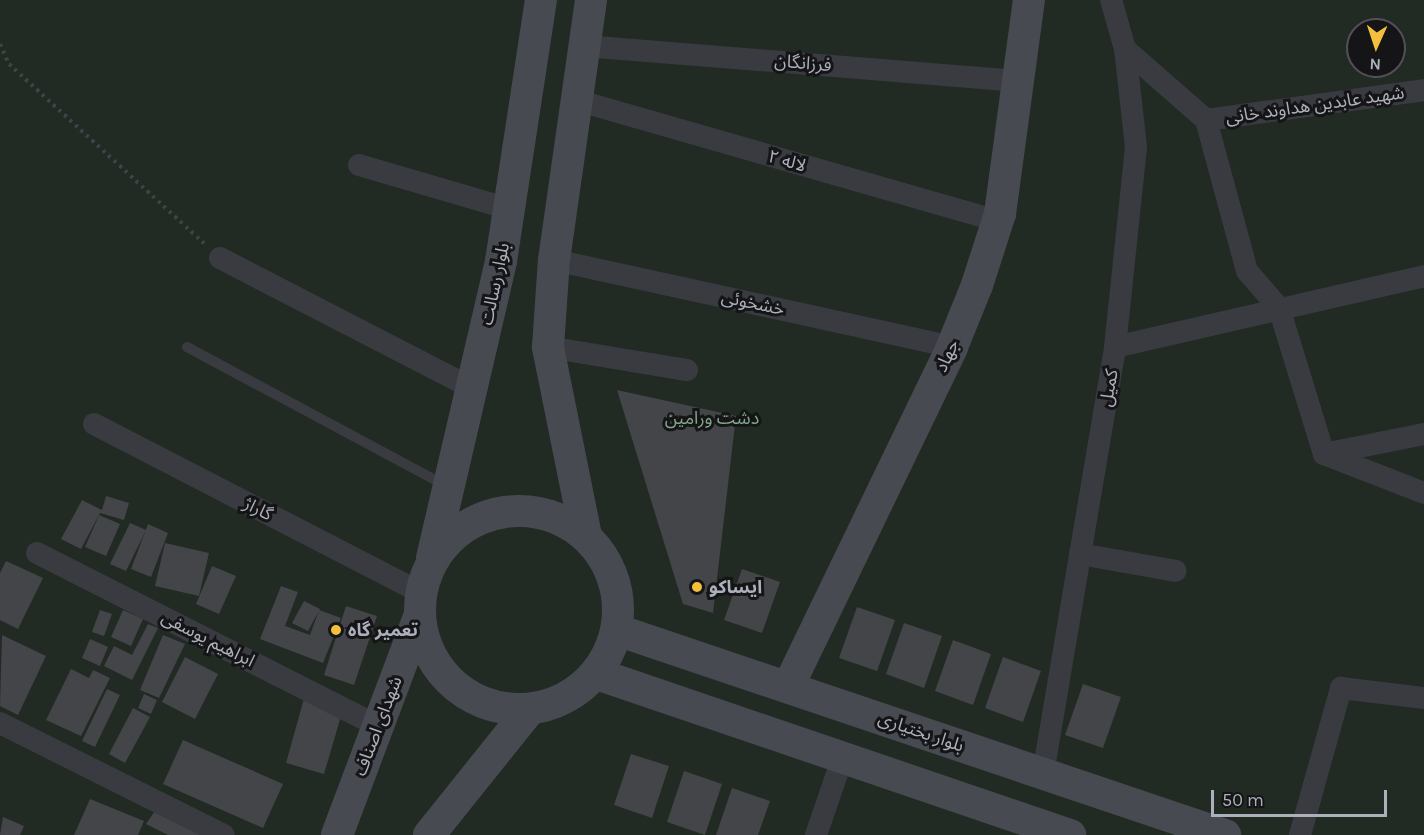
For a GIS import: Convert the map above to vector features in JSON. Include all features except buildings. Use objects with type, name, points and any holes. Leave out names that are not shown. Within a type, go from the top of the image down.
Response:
[{"type":"main road","name":"بلوار رسالت","points":[[424,591],[472,388],[509,209],[541,0]]},
{"type":"main road","points":[[586,536],[560,519],[530,511],[500,512],[470,523],[446,542],[424,591],[426,648],[443,675],[467,695],[497,708],[529,710],[555,704],[597,674],[617,630],[614,579],[586,536],[548,347],[554,260],[591,0]]},
{"type":"main road","name":"جهاد","points":[[788,687],[952,347],[998,221],[1022,81],[1029,0]]},
{"type":"main road","name":"شهدای اصناف","points":[[337,835],[378,726],[424,591]]},
{"type":"main road","name":"بلوار بختیاری","points":[[617,630],[1225,835]]},
{"type":"main road","points":[[597,674],[1070,835]]},
{"type":"main road","points":[[429,835],[529,710]]},
{"type":"street","name":"کمیل","points":[[1042,774],[1115,347],[1136,147],[1125,49],[1111,0]]},
{"type":"street","name":"فرزانگان","points":[[584,46],[1022,81]]},
{"type":"street","name":"شهید عابدین هداوند خانی","points":[[1125,49],[1206,120],[1424,90]]},
{"type":"street","name":"لاله ۲","points":[[576,100],[998,221]]},
{"type":"street","points":[[1206,120],[1247,271],[1279,308],[1324,454]]},
{"type":"street","points":[[359,165],[509,209]]},
{"type":"street","points":[[220,258],[472,388]]},
{"type":"street","name":"خشخوئی","points":[[554,260],[952,347]]},
{"type":"street","points":[[1115,347],[1424,276]]},
{"type":"street","points":[[548,347],[687,370]]},
{"type":"street","name":"گاراژ","points":[[94,424],[424,591]]},
{"type":"street","points":[[1324,454],[1424,434]]},
{"type":"street","points":[[1324,454],[1424,493]]},
{"type":"street","name":"ابراهیم یوسفی","points":[[37,553],[378,726]]},
{"type":"street","points":[[1080,554],[1176,571]]},
{"type":"street","points":[[1300,835],[1341,688],[1424,698]]},
{"type":"street","points":[[0,723],[224,835]]},
{"type":"street","points":[[816,835],[842,759]]},
{"type":"lane","points":[[187,347],[449,487]]},
{"type":"path","points":[[0,44],[9,64],[220,258]]},
{"type":"green space","name":"دشت ورامین","points":[[0,0],[1424,0],[1424,835],[0,835]]},
{"type":"place","name":"ایساکو","points":[[697,587]]},
{"type":"place","name":"تعمیر گاه","points":[[336,630]]}]
